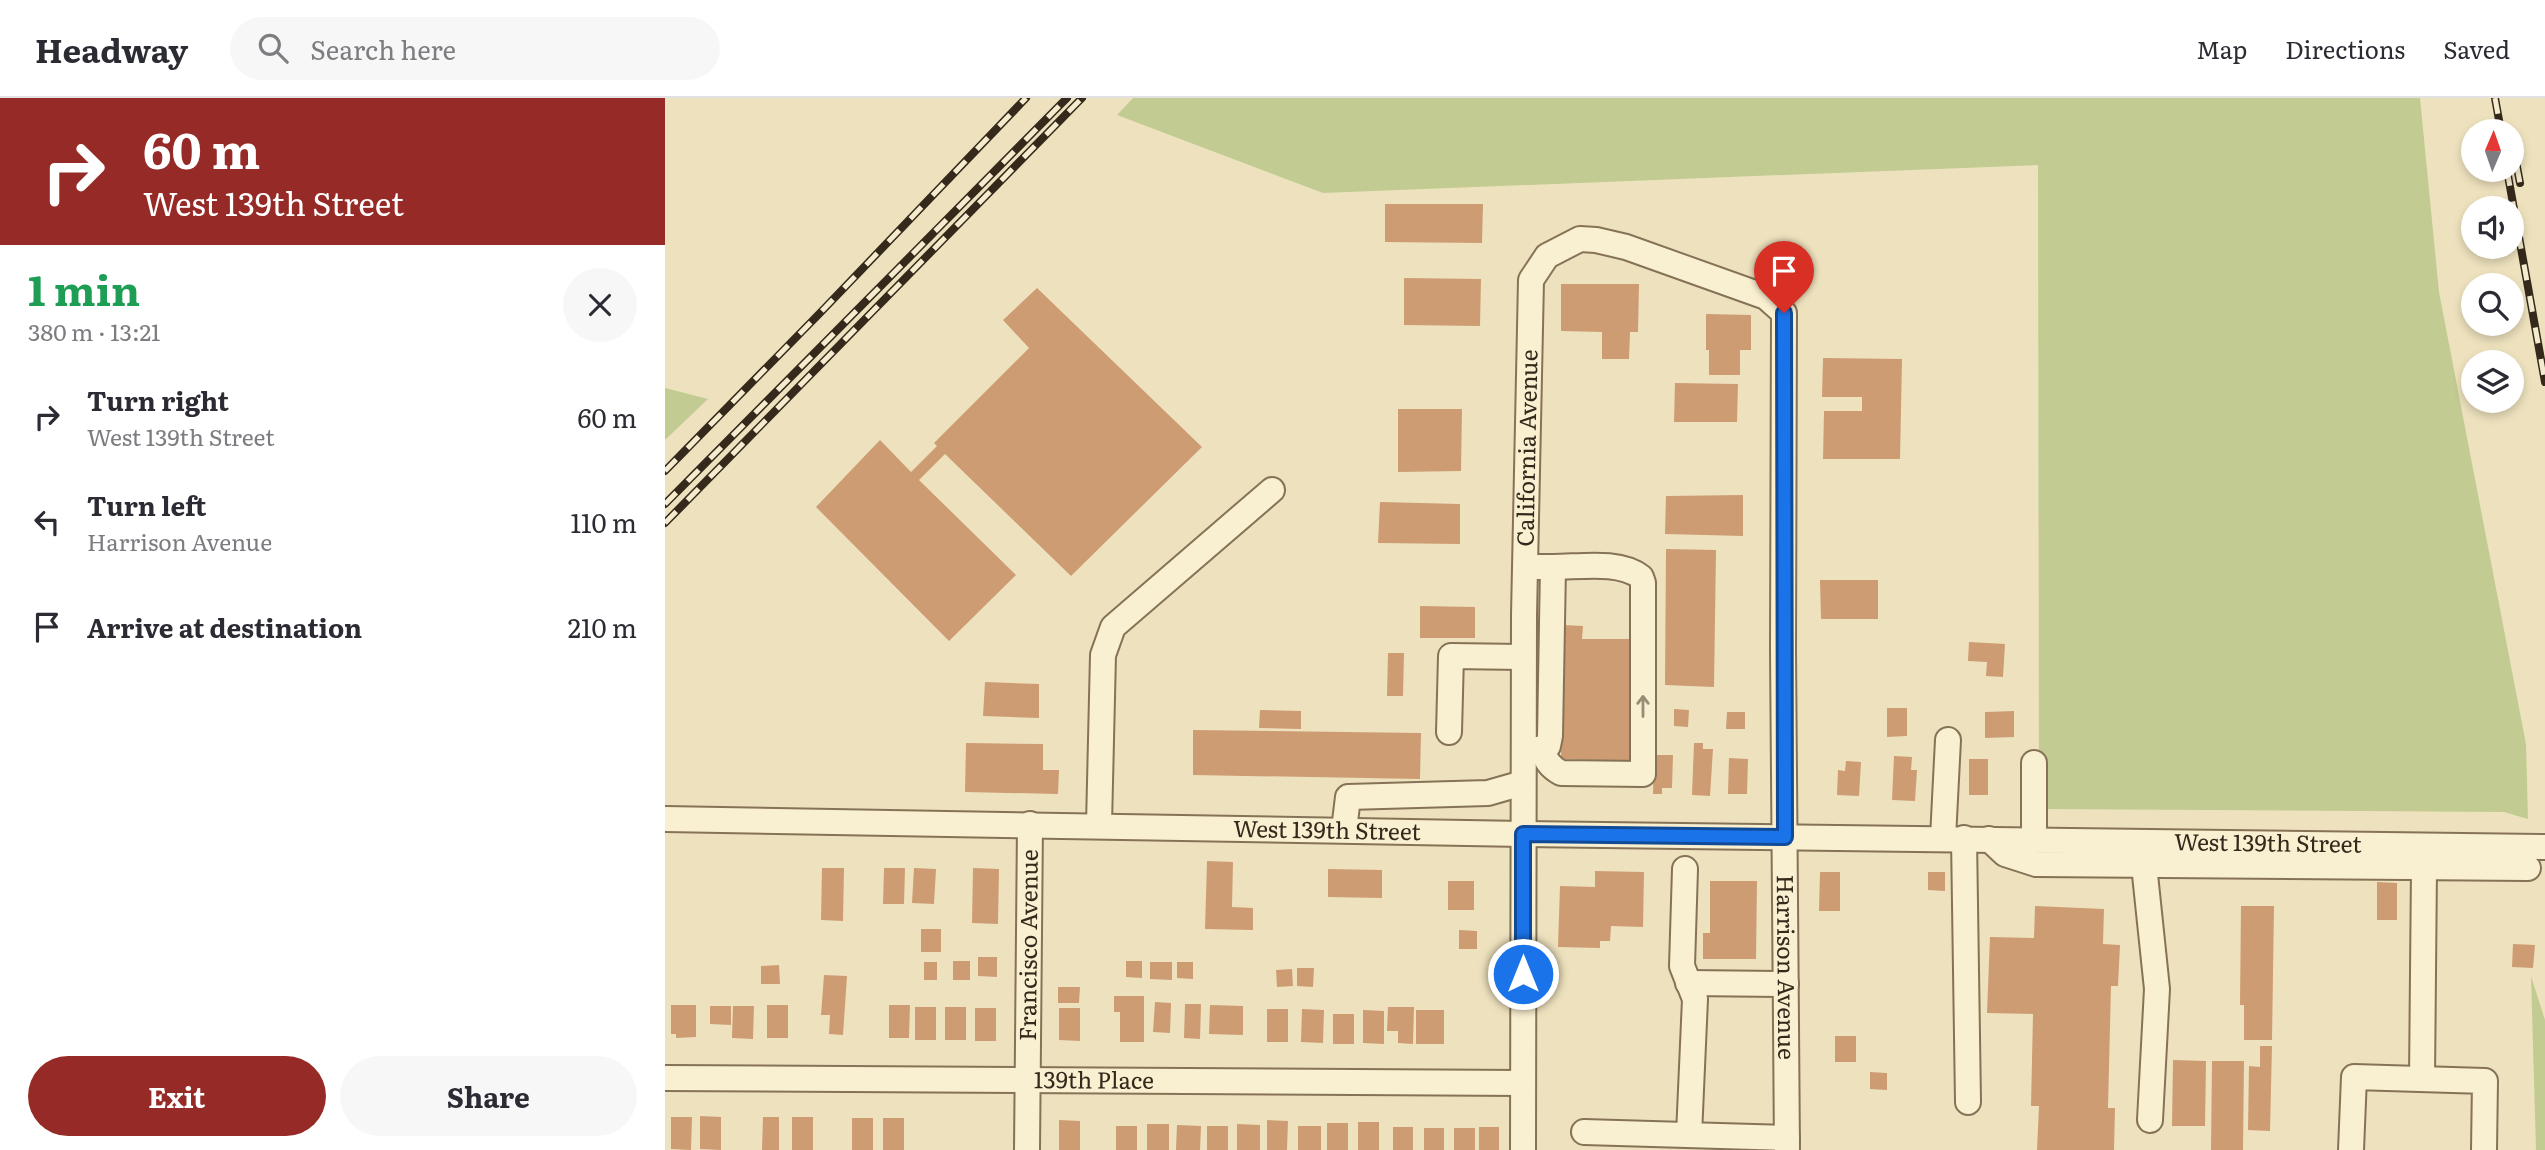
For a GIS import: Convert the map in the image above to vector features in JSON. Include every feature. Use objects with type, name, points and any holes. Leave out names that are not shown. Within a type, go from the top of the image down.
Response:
[{"type":"street","name":"Harrison Avenue","points":[[1531,280],[1547,256],[1580,239],[1596,240],[1626,247],[1766,297],[1784,313],[1787,1144]]},
{"type":"street","name":"California Avenue","points":[[1531,280],[1524,657],[1532,749]]},
{"type":"street","points":[[1099,825],[1103,655],[1113,627],[1272,490]]},
{"type":"street","points":[[1525,567],[1615,567],[1635,572],[1643,583],[1643,774],[1561,773],[1532,749]]},
{"type":"street","points":[[1532,749],[1548,746],[1550,736],[1553,567]]},
{"type":"street","points":[[1449,732],[1451,656],[1524,657]]},
{"type":"street","points":[[1948,740],[1968,1102]]},
{"type":"street","points":[[1523,1150],[1523,783],[1532,749]]},
{"type":"street","points":[[2033,839],[2034,762]]},
{"type":"street","points":[[1344,830],[1348,797],[1488,793],[1523,783]]},
{"type":"street","name":"West 139th Street","points":[[665,819],[1523,834],[2545,847]]},
{"type":"street","name":"Francisco Avenue","points":[[1027,1150],[1030,824]]},
{"type":"street","name":"West 139th Street","points":[[1989,839],[2005,854],[2036,864],[2528,868]]},
{"type":"street","points":[[2144,865],[2157,989],[2150,1120]]},
{"type":"street","points":[[2422,1079],[2424,868]]},
{"type":"street","points":[[1685,869],[1682,966],[1695,999],[1689,1135]]},
{"type":"street","points":[[1688,983],[1786,984]]},
{"type":"street","points":[[2351,1150],[2354,1077],[2485,1081],[2484,1150]]},
{"type":"street","name":"139th Place","points":[[665,1079],[1523,1083]]},
{"type":"street","points":[[1584,1132],[1759,1137],[1787,1144]]},
{"type":"green space","points":[[1133,98],[2420,98],[2439,292],[2526,744],[2528,819],[2504,812],[2039,809],[2038,165],[1323,193],[1117,115]]},
{"type":"green space","points":[[665,388],[708,399],[665,440]]},
{"type":"green space","points":[[2531,976],[2545,1020],[2545,1150],[2536,1150]]},
{"type":"building","points":[[1385,204],[1483,204],[1482,243],[1385,242]]},
{"type":"building","points":[[1404,278],[1481,279],[1480,326],[1404,325]]},
{"type":"building","points":[[1561,284],[1639,284],[1638,332],[1630,332],[1629,359],[1602,359],[1602,332],[1561,331]]},
{"type":"building","points":[[1037,288],[1202,447],[1071,576],[945,454],[919,480],[1016,575],[949,641],[816,507],[880,440],[911,472],[937,446],[934,443],[1029,348],[1003,320]]},
{"type":"building","points":[[1706,314],[1751,315],[1751,350],[1740,350],[1740,375],[1709,375]]},
{"type":"building","points":[[1823,358],[1902,359],[1900,459],[1823,459],[1824,411],[1862,411],[1862,397],[1822,397]]},
{"type":"building","points":[[1675,383],[1738,384],[1737,422],[1674,422]]},
{"type":"building","points":[[1398,409],[1462,409],[1461,471],[1398,472]]},
{"type":"building","points":[[1743,495],[1743,536],[1665,534],[1666,496]]},
{"type":"building","points":[[1380,502],[1460,504],[1460,544],[1378,543]]},
{"type":"building","points":[[1666,549],[1716,550],[1714,687],[1665,685]]},
{"type":"building","points":[[1820,580],[1878,580],[1878,619],[1821,619]]},
{"type":"building","points":[[1420,606],[1475,607],[1475,638],[1420,638]]},
{"type":"building","points":[[1563,625],[1583,626],[1582,639],[1639,639],[1636,761],[1561,759]]},
{"type":"building","points":[[1969,642],[2005,644],[2003,677],[1986,676],[1987,662],[1968,661]]},
{"type":"building","points":[[1388,653],[1404,653],[1403,696],[1387,696]]},
{"type":"building","points":[[985,682],[1039,684],[1039,718],[983,716]]},
{"type":"building","points":[[1887,708],[1907,708],[1907,736],[1887,737]]},
{"type":"building","points":[[1674,709],[1689,710],[1688,727],[1674,726]]},
{"type":"building","points":[[1260,710],[1301,711],[1301,729],[1259,728]]},
{"type":"building","points":[[2014,711],[2014,737],[1985,738],[1985,712]]},
{"type":"building","points":[[1727,712],[1745,712],[1745,729],[1726,729]]},
{"type":"building","points":[[1193,730],[1421,733],[1420,779],[1193,775]]},
{"type":"building","points":[[966,743],[1043,744],[1043,770],[1059,770],[1058,794],[965,792]]},
{"type":"building","points":[[1694,743],[1703,743],[1703,749],[1713,749],[1710,796],[1692,795]]},
{"type":"building","points":[[1654,755],[1673,755],[1672,788],[1662,788],[1662,794],[1653,794]]},
{"type":"building","points":[[1894,756],[1912,757],[1911,770],[1917,770],[1915,801],[1892,800]]},
{"type":"building","points":[[1729,758],[1748,759],[1747,794],[1728,794]]},
{"type":"building","points":[[1969,759],[1988,759],[1988,795],[1969,795]]},
{"type":"building","points":[[1846,761],[1861,762],[1859,796],[1837,795],[1838,770],[1845,771]]},
{"type":"building","points":[[1207,861],[1233,862],[1232,907],[1253,908],[1253,930],[1205,929]]},
{"type":"building","points":[[822,868],[844,868],[843,921],[821,920]]},
{"type":"building","points":[[884,868],[905,868],[904,904],[883,904]]},
{"type":"building","points":[[914,868],[936,869],[934,904],[912,903]]},
{"type":"building","points":[[973,868],[999,869],[998,924],[972,923]]},
{"type":"building","points":[[1328,869],[1382,870],[1382,898],[1328,897]]},
{"type":"building","points":[[1595,871],[1644,872],[1643,927],[1611,926],[1610,941],[1600,941],[1600,948],[1558,947],[1560,886],[1595,887]]},
{"type":"building","points":[[1820,872],[1840,872],[1840,911],[1819,911]]},
{"type":"building","points":[[1928,872],[1945,872],[1945,891],[1928,890]]},
{"type":"building","points":[[1448,881],[1474,881],[1474,910],[1448,910]]},
{"type":"building","points":[[1710,881],[1757,881],[1756,959],[1703,959],[1703,933],[1710,933]]},
{"type":"building","points":[[2377,882],[2397,883],[2397,920],[2377,920]]},
{"type":"building","points":[[2035,906],[2104,909],[2103,944],[2120,945],[2118,986],[2111,986],[2108,1108],[2115,1108],[2114,1150],[2037,1150],[2039,1106],[2031,1106],[2033,1014],[1987,1013],[1990,937],[2034,938]]},
{"type":"building","points":[[2241,906],[2274,906],[2272,1040],[2244,1040],[2244,1005],[2240,1005]]},
{"type":"building","points":[[921,929],[941,929],[941,952],[921,952]]},
{"type":"building","points":[[1459,930],[1477,931],[1477,949],[1459,949]]},
{"type":"building","points":[[2513,944],[2535,945],[2533,968],[2512,967]]},
{"type":"building","points":[[978,957],[997,957],[997,977],[978,976]]},
{"type":"building","points":[[953,961],[970,961],[970,980],[953,980]]},
{"type":"building","points":[[1126,961],[1142,961],[1142,978],[1126,977]]},
{"type":"building","points":[[924,962],[937,962],[937,980],[924,980]]},
{"type":"building","points":[[1150,962],[1172,962],[1172,980],[1150,979]]},
{"type":"building","points":[[1177,962],[1193,962],[1193,979],[1177,978]]},
{"type":"building","points":[[779,965],[780,984],[761,984],[761,966]]},
{"type":"building","points":[[1297,968],[1314,968],[1313,987],[1297,986]]},
{"type":"building","points":[[1292,969],[1293,986],[1277,987],[1276,970]]},
{"type":"building","points":[[824,975],[847,976],[843,1035],[829,1034],[830,1015],[821,1015]]},
{"type":"building","points":[[1058,987],[1080,987],[1079,1003],[1058,1003]]},
{"type":"building","points":[[1114,996],[1144,996],[1144,1042],[1120,1042],[1120,1012],[1114,1012]]},
{"type":"building","points":[[1155,1002],[1171,1003],[1170,1033],[1153,1032]]},
{"type":"building","points":[[1185,1004],[1201,1004],[1200,1039],[1184,1038]]},
{"type":"building","points":[[671,1005],[696,1005],[696,1037],[676,1038],[676,1034],[671,1034]]},
{"type":"building","points":[[767,1005],[788,1005],[788,1038],[767,1038]]},
{"type":"building","points":[[889,1005],[910,1005],[909,1038],[889,1038]]},
{"type":"building","points":[[1210,1005],[1243,1006],[1243,1035],[1209,1034]]},
{"type":"building","points":[[710,1006],[731,1006],[731,1025],[710,1024]]},
{"type":"building","points":[[733,1006],[754,1006],[753,1039],[732,1038]]},
{"type":"building","points":[[915,1007],[936,1007],[936,1040],[915,1040]]},
{"type":"building","points":[[945,1007],[966,1007],[966,1040],[945,1040]]},
{"type":"building","points":[[1388,1007],[1414,1007],[1413,1044],[1398,1043],[1398,1031],[1387,1031]]},
{"type":"building","points":[[975,1008],[996,1008],[996,1041],[975,1041]]},
{"type":"building","points":[[1059,1008],[1080,1008],[1080,1041],[1059,1040]]},
{"type":"building","points":[[1267,1009],[1288,1009],[1288,1042],[1267,1042]]},
{"type":"building","points":[[1302,1009],[1324,1010],[1323,1043],[1301,1042]]},
{"type":"building","points":[[1363,1010],[1384,1011],[1384,1044],[1363,1043]]},
{"type":"building","points":[[1416,1010],[1444,1010],[1444,1044],[1416,1044]]},
{"type":"building","points":[[1333,1014],[1354,1014],[1354,1044],[1333,1044]]},
{"type":"building","points":[[1835,1036],[1856,1036],[1856,1062],[1835,1062]]},
{"type":"building","points":[[2260,1046],[2272,1046],[2270,1131],[2248,1130],[2249,1066],[2260,1067]]},
{"type":"building","points":[[2173,1060],[2206,1061],[2205,1126],[2172,1126]]},
{"type":"building","points":[[2212,1061],[2244,1061],[2243,1150],[2211,1150]]},
{"type":"building","points":[[1870,1072],[1887,1073],[1887,1090],[1870,1089]]},
{"type":"building","points":[[700,1116],[721,1117],[721,1150],[700,1149]]},
{"type":"building","points":[[671,1117],[692,1117],[691,1150],[671,1149]]},
{"type":"building","points":[[763,1117],[779,1117],[779,1150],[762,1150]]},
{"type":"building","points":[[792,1117],[813,1117],[813,1150],[792,1150]]},
{"type":"building","points":[[852,1118],[873,1118],[873,1150],[852,1150]]},
{"type":"building","points":[[883,1118],[904,1118],[904,1150],[883,1150]]},
{"type":"building","points":[[1059,1120],[1080,1121],[1080,1150],[1059,1150]]},
{"type":"building","points":[[1267,1120],[1288,1121],[1287,1150],[1267,1150]]},
{"type":"building","points":[[1358,1122],[1379,1122],[1379,1150],[1358,1150]]},
{"type":"building","points":[[1327,1123],[1348,1123],[1348,1150],[1327,1150]]},
{"type":"building","points":[[1147,1124],[1169,1124],[1169,1150],[1147,1150]]},
{"type":"building","points":[[1237,1124],[1260,1125],[1260,1150],[1237,1150]]},
{"type":"building","points":[[1177,1125],[1201,1126],[1200,1150],[1176,1150]]},
{"type":"building","points":[[1116,1126],[1137,1126],[1137,1150],[1116,1150]]},
{"type":"building","points":[[1207,1126],[1228,1126],[1228,1150],[1207,1150]]},
{"type":"building","points":[[1298,1126],[1321,1126],[1321,1150],[1298,1150]]},
{"type":"building","points":[[1393,1127],[1413,1127],[1413,1150],[1393,1150]]},
{"type":"building","points":[[1479,1127],[1499,1127],[1499,1150],[1479,1150]]},
{"type":"building","points":[[1424,1128],[1444,1128],[1444,1150],[1424,1150]]},
{"type":"building","points":[[1454,1128],[1475,1128],[1475,1150],[1454,1150]]},
{"type":"railway","points":[[665,471],[1026,98]]},
{"type":"railway","points":[[665,504],[1067,98]]},
{"type":"railway","points":[[665,523],[1082,98]]},
{"type":"railway","points":[[2495,98],[2499,119]]},
{"type":"railway","points":[[2509,182],[2545,382]]},
{"type":"route","points":[[1523,974],[1523,834],[1785,837],[1784,313]]}]
